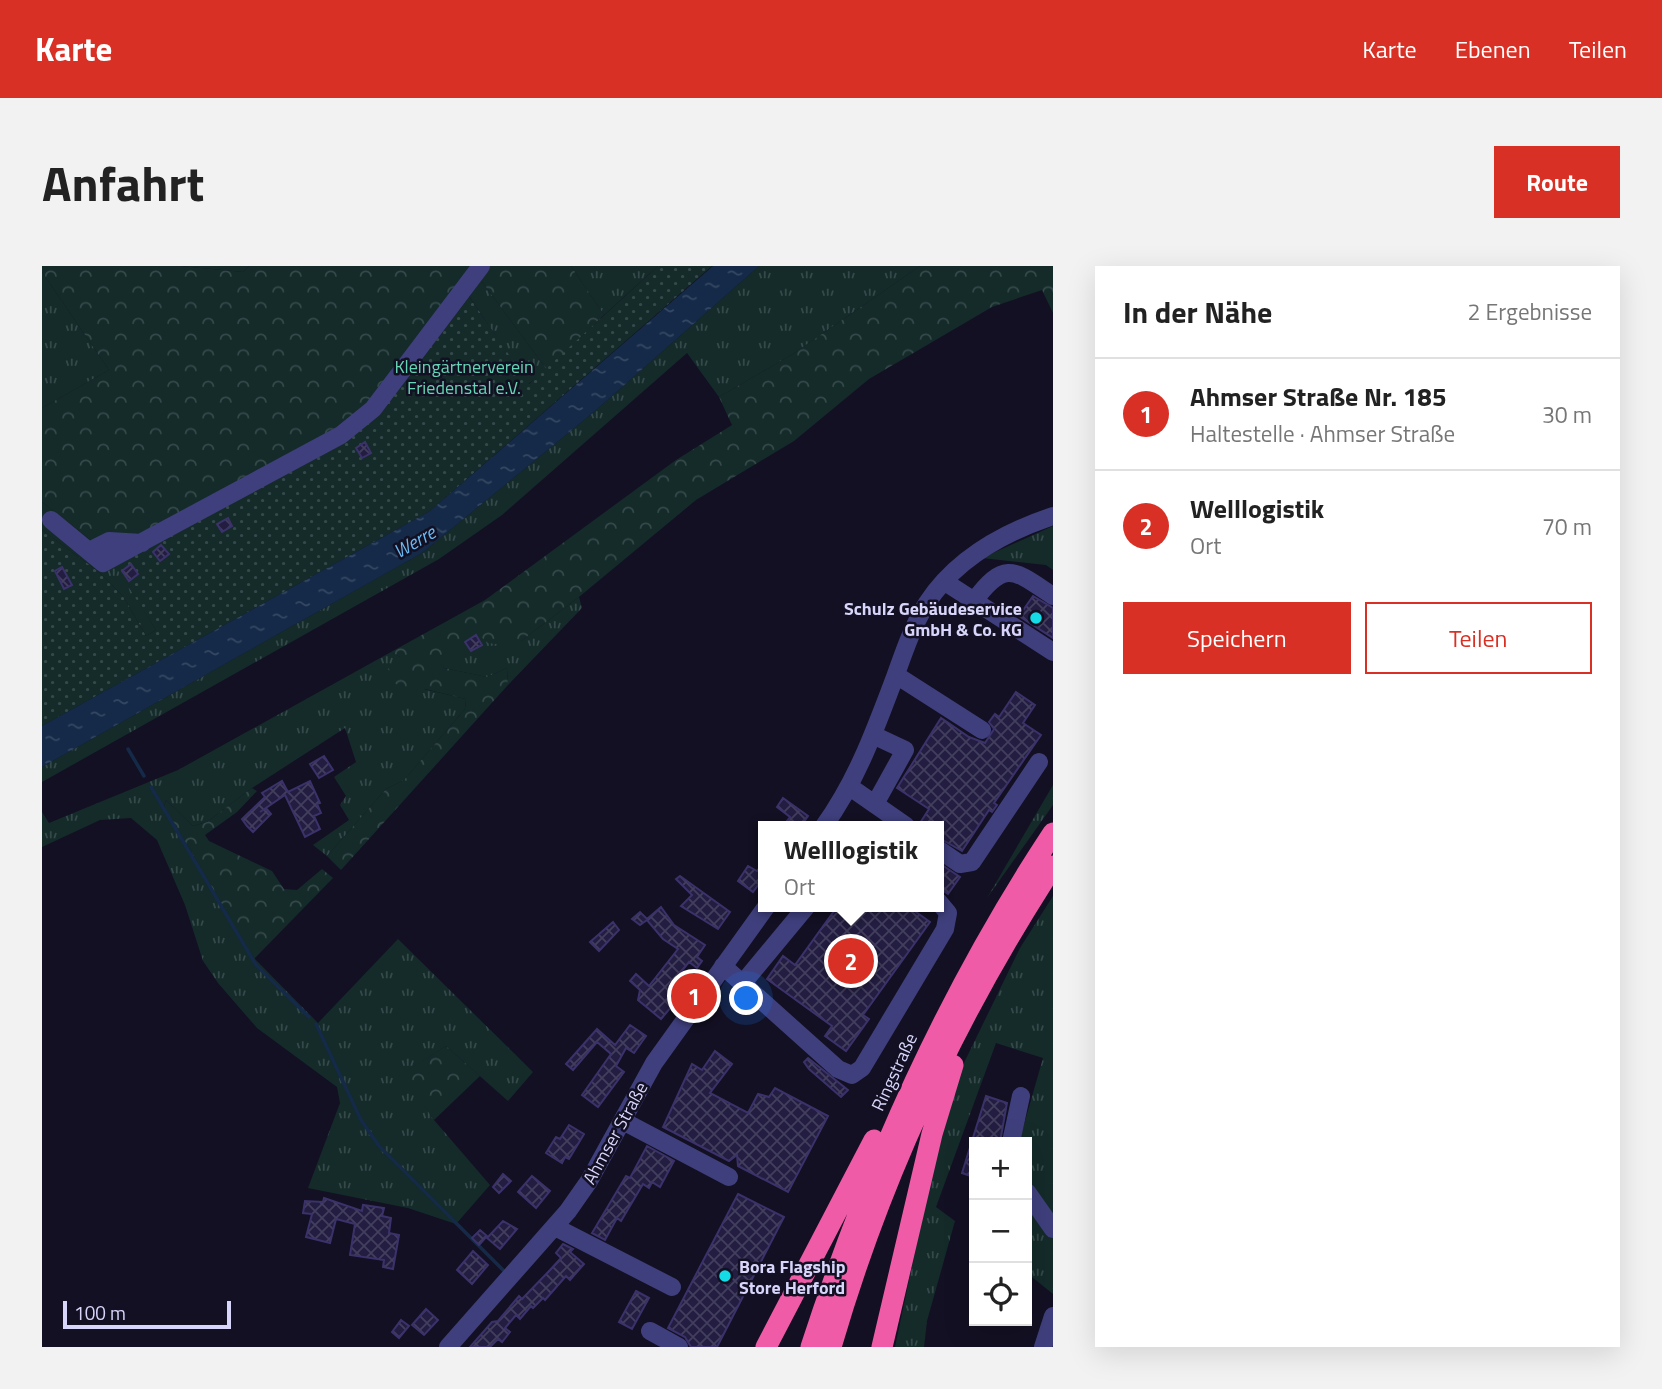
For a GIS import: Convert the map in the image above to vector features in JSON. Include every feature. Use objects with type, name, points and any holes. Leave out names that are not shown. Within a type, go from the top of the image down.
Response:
[{"type":"highway","name":"Ringstraße","points":[[811,1347],[884,1146],[923,1062],[965,978],[1053,833]]},
{"type":"highway","points":[[831,1347],[874,1220],[919,1112],[991,969],[1053,866]]},
{"type":"highway","points":[[882,1347],[932,1134],[951,1070],[983,1001],[991,969]]},
{"type":"highway","points":[[766,1347],[910,1071],[923,1062]]},
{"type":"street","points":[[51,520],[103,563],[359,423],[373,409],[481,266]]},
{"type":"street","points":[[827,821],[850,788],[927,603],[945,582],[981,550],[1004,535],[1053,516]]},
{"type":"street","points":[[974,601],[990,579],[1011,572],[1022,575],[1053,596]]},
{"type":"street","points":[[945,582],[1053,652]]},
{"type":"street","points":[[896,676],[982,730]]},
{"type":"street","points":[[873,735],[905,750],[874,804]]},
{"type":"street","points":[[944,853],[960,864],[972,862],[1039,762]]},
{"type":"street","points":[[850,788],[899,821]]},
{"type":"street","points":[[723,965],[838,1069],[852,1074],[858,1073],[945,929],[948,913],[944,908]]},
{"type":"street","name":"Ahmser Straße","points":[[448,1347],[555,1227],[589,1181],[654,1063],[762,912]]},
{"type":"street","points":[[743,983],[802,912]]},
{"type":"street","points":[[1011,1137],[1021,1096]]},
{"type":"street","points":[[623,1121],[729,1177]]},
{"type":"street","points":[[1032,1199],[1053,1229]]},
{"type":"street","points":[[555,1227],[672,1287]]},
{"type":"street","points":[[1043,1347],[1053,1316]]},
{"type":"street","points":[[650,1331],[679,1347]]},
{"type":"green space","points":[[42,266],[180,266],[243,272],[249,266],[571,266],[604,315],[547,370],[472,268],[356,420],[144,536],[92,541],[42,502],[42,408],[109,370],[42,272]]},
{"type":"green space","points":[[180,266],[249,266],[243,272]]},
{"type":"green space","points":[[571,266],[658,266],[604,315]]},
{"type":"green space","name":"Kleingärtnerverein Friedenstal e.V.","points":[[658,266],[712,266],[430,511],[42,726],[42,530],[99,572],[123,596],[146,636],[156,630],[113,563],[340,439],[466,292],[529,384]]},
{"type":"green space","points":[[759,266],[920,266],[793,354],[719,397],[687,353],[502,515],[439,559],[42,782],[42,767],[422,553],[595,411]]},
{"type":"green space","points":[[920,266],[1053,266],[1053,313],[1042,290],[992,307],[869,379],[794,441],[696,500],[579,597],[521,641],[504,645],[488,643],[475,632],[440,656],[444,668],[487,677],[507,668],[508,685],[341,870],[327,856],[386,789],[404,780],[465,709],[466,699],[425,689],[408,694],[395,683],[388,669],[400,657],[391,652],[485,600],[676,460],[732,425],[719,397],[793,354]]},
{"type":"green space","points":[[472,268],[547,370],[528,384],[467,293],[114,563],[156,630],[146,636],[123,596],[99,572],[42,530],[42,502],[92,541]]},
{"type":"green space","points":[[42,272],[109,370],[42,408]]},
{"type":"green space","points":[[1053,526],[1053,570],[1046,565],[982,558]]},
{"type":"green space","points":[[579,597],[582,608],[508,685],[507,668],[487,677],[444,668],[439,656],[475,631],[521,641]]},
{"type":"green space","points":[[391,652],[400,657],[424,689],[466,699],[465,709],[404,780],[386,789],[327,856],[313,845],[349,820],[340,805],[346,796],[334,777],[356,762],[345,728],[252,788],[207,822],[193,826],[166,800],[163,810],[192,852],[248,952],[318,1023],[398,939],[533,1072],[508,1101],[446,1046],[403,1074],[434,1120],[490,1185],[456,1224],[408,1208],[308,1188],[340,1103],[337,1087],[257,1028],[218,983],[203,961],[185,905],[157,840],[131,818],[100,820],[42,847],[42,812],[49,823],[178,770]]},
{"type":"green space","points":[[1053,785],[1053,805],[987,898]]},
{"type":"green space","points":[[252,788],[257,791],[237,812],[205,835],[209,841],[272,871],[284,889],[297,890],[322,869],[333,878],[254,959],[226,917],[192,852],[163,810],[166,800],[193,826],[207,822]]},
{"type":"green space","points":[[1053,896],[1053,1294],[1032,1277],[1032,1137],[1020,1137],[1043,1058],[996,1043],[936,1207],[955,1221],[927,1321],[924,1347],[895,1347],[930,1181],[960,1071],[1020,948]]},
{"type":"green space","points":[[446,1046],[480,1076],[434,1120],[402,1074]]},
{"type":"water","name":"Werre","points":[[713,266],[759,266],[595,411],[422,553],[42,767],[42,726],[430,511]]},
{"type":"building","points":[[365,442],[371,453],[362,458],[356,448]]},
{"type":"building","points":[[228,518],[232,526],[222,532],[217,524]]},
{"type":"building","points":[[161,545],[169,554],[160,561],[153,552]]},
{"type":"building","points":[[131,564],[138,574],[129,581],[122,571]]},
{"type":"building","points":[[62,567],[72,585],[64,589],[55,571]]},
{"type":"building","name":"Schulz Gebäudeservice GmbH & Co. KG","points":[[1033,596],[1053,608],[1053,638],[1019,616]]},
{"type":"building","points":[[476,635],[482,645],[471,651],[465,642]]},
{"type":"building","points":[[1016,692],[1035,705],[1023,723],[1041,735],[994,803],[997,805],[992,812],[989,810],[962,851],[944,841],[944,821],[921,821],[929,809],[897,788],[941,718],[969,737],[985,743],[994,729],[989,722],[995,714],[999,717]]},
{"type":"building","points":[[324,756],[333,770],[319,778],[310,764]]},
{"type":"building","points":[[282,781],[288,792],[310,781],[320,803],[317,804],[321,813],[314,816],[320,829],[305,837],[285,795],[260,812],[266,808],[271,814],[253,832],[247,826],[242,819],[265,797],[262,793]]},
{"type":"building","points":[[783,798],[808,816],[804,821],[787,821],[790,817],[777,807]]},
{"type":"building","points":[[748,866],[757,871],[758,885],[753,892],[738,881]]},
{"type":"building","points":[[944,866],[960,877],[948,894],[944,891]]},
{"type":"building","points":[[680,876],[730,912],[718,929],[681,906],[692,895],[676,879]]},
{"type":"building","points":[[661,907],[674,925],[705,945],[697,957],[702,961],[697,968],[689,962],[676,978],[686,985],[681,991],[683,993],[661,1019],[638,1000],[640,990],[630,981],[636,974],[649,986],[678,949],[663,939],[647,920],[640,925],[632,919],[640,912],[647,919]]},
{"type":"building","points":[[833,912],[916,912],[930,922],[863,1015],[869,1019],[846,1051],[825,1036],[832,1026],[767,979],[783,956],[795,965]]},
{"type":"building","points":[[613,922],[619,930],[599,951],[590,942]]},
{"type":"building","points":[[630,1025],[646,1036],[634,1053],[626,1048],[616,1066],[624,1072],[598,1107],[582,1095],[611,1054],[597,1042],[573,1070],[566,1064],[597,1029],[615,1045]]},
{"type":"building","points":[[715,1051],[732,1064],[710,1093],[748,1113],[758,1094],[769,1097],[775,1088],[828,1116],[788,1192],[738,1166],[737,1155],[729,1161],[663,1127],[692,1064],[702,1070]]},
{"type":"building","points":[[808,1058],[848,1090],[841,1097],[809,1069],[804,1062]]},
{"type":"building","points":[[986,1096],[1007,1103],[1001,1137],[973,1137]]},
{"type":"building","points":[[569,1125],[584,1134],[569,1159],[565,1157],[562,1163],[546,1153],[556,1137],[560,1139]]},
{"type":"building","points":[[647,1146],[674,1161],[660,1187],[652,1182],[649,1188],[643,1184],[621,1221],[617,1218],[605,1240],[592,1233],[626,1176],[630,1178]]},
{"type":"building","points":[[969,1151],[969,1175],[962,1173]]},
{"type":"building","points":[[503,1174],[511,1181],[499,1193],[493,1187]]},
{"type":"building","points":[[532,1176],[550,1191],[536,1208],[518,1192]]},
{"type":"building","name":"Bora Flagship Store Herford","points":[[738,1194],[784,1217],[717,1347],[691,1347],[685,1337],[668,1328]]},
{"type":"building","points":[[324,1198],[362,1211],[363,1205],[384,1208],[382,1216],[391,1218],[389,1233],[399,1235],[393,1269],[383,1267],[384,1260],[350,1255],[355,1224],[336,1219],[330,1243],[306,1237],[312,1214],[303,1213],[305,1201],[323,1202]]},
{"type":"building","points":[[503,1221],[517,1229],[500,1249],[487,1238]]},
{"type":"building","points":[[480,1230],[487,1236],[479,1245],[472,1238]]},
{"type":"building","points":[[563,1244],[573,1249],[570,1252],[584,1264],[570,1280],[566,1276],[545,1300],[543,1298],[533,1308],[531,1306],[520,1319],[516,1315],[505,1328],[510,1332],[502,1342],[498,1339],[490,1347],[470,1347],[492,1322],[498,1321],[519,1296],[522,1299],[561,1258],[556,1253]]},
{"type":"building","points":[[473,1251],[488,1265],[472,1284],[457,1270]]},
{"type":"building","points":[[636,1291],[649,1298],[632,1329],[619,1322]]},
{"type":"building","points":[[426,1309],[438,1320],[424,1335],[412,1325]]},
{"type":"building","points":[[401,1320],[409,1326],[399,1338],[392,1332]]},
{"type":"waterway","points":[[128,749],[144,776]]},
{"type":"waterway","points":[[151,787],[256,965],[309,1017]]},
{"type":"waterway","points":[[316,1024],[361,1120],[379,1146],[503,1270]]},
{"type":"place","name":"Schulz Gebäudeservice GmbH & Co. KG","points":[[1036,618]]},
{"type":"place","name":"Welllogistik","points":[[851,961]]},
{"type":"place","name":"Ahmser Straße Nr. 185","points":[[694,996]]},
{"type":"place","name":"Bora Flagship Store Herford","points":[[725,1276]]}]
